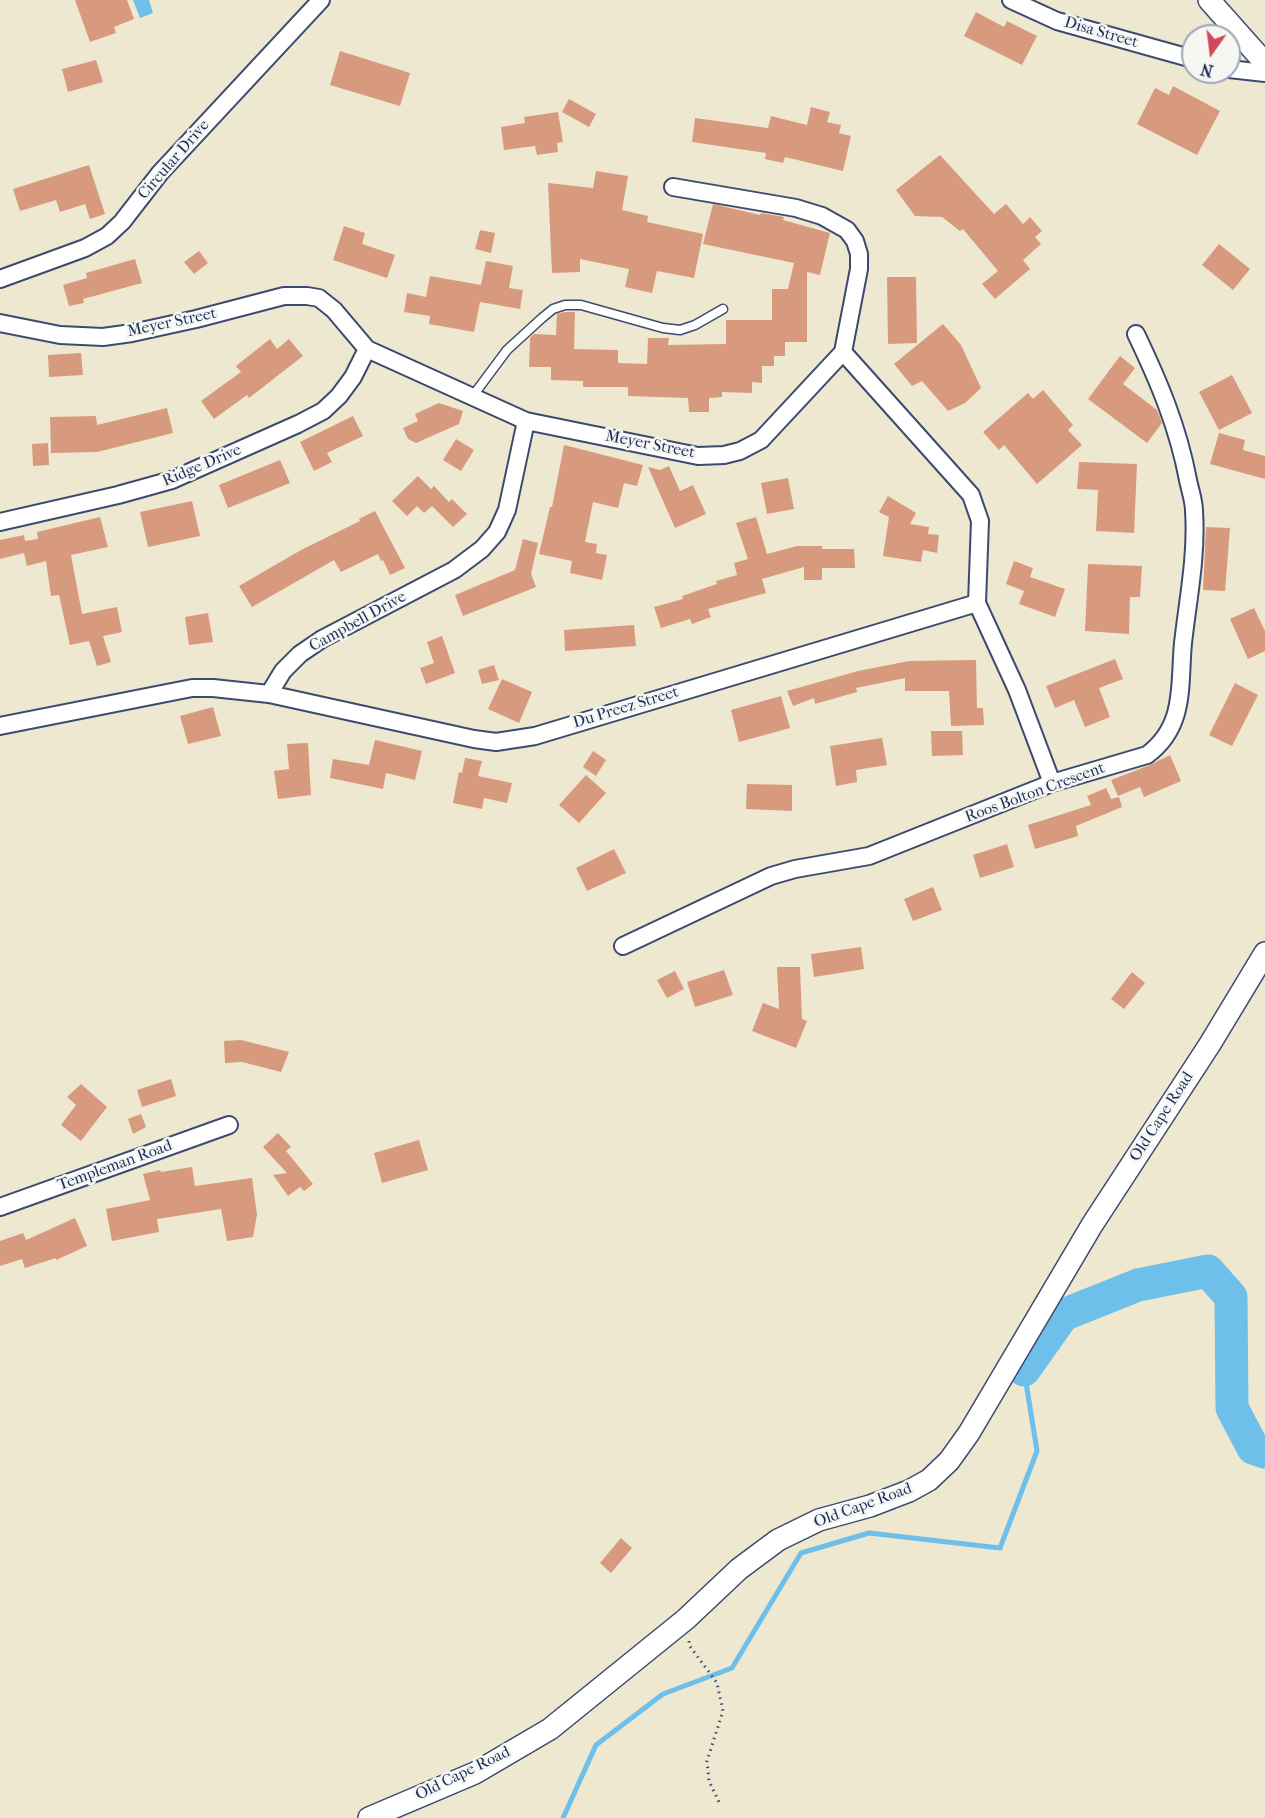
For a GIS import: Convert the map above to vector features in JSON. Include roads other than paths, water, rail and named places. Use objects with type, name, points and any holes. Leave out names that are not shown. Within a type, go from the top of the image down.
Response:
[{"type":"street","name":"Circular Drive","points":[[0,279],[85,248],[107,236],[122,222],[160,174],[321,0]]},
{"type":"street","name":"Disa Street","points":[[1011,0],[1057,21],[1181,56]]},
{"type":"street","points":[[1209,0],[1265,63]]},
{"type":"street","points":[[1241,70],[1265,73]]},
{"type":"street","points":[[673,187],[796,208],[822,216],[847,230],[855,241],[860,254],[860,269],[843,352],[971,495],[980,521],[977,603],[1017,690],[1052,783]]},
{"type":"street","name":"Meyer Street","points":[[0,323],[60,335],[103,337],[196,319],[284,296],[319,298],[334,310],[367,349],[526,421],[698,456],[724,455],[740,451],[761,440],[843,352]]},
{"type":"street","name":"Roos Bolton Crescent","points":[[623,946],[771,876],[795,869],[869,856],[1052,783],[1147,755],[1159,746],[1170,731],[1179,706],[1183,643],[1194,551],[1194,510],[1182,446],[1155,373],[1136,334]]},
{"type":"street","name":"Ridge Drive","points":[[0,522],[172,480],[298,424],[323,411],[339,396],[353,377],[367,349]]},
{"type":"street","name":"Campbell Drive","points":[[269,694],[283,671],[307,649],[454,570],[482,549],[497,532],[507,510],[526,421]]},
{"type":"street","name":"Du Preez Street","points":[[269,694],[496,742],[535,736],[977,603]]},
{"type":"street","points":[[0,726],[192,688],[269,694]]},
{"type":"street","name":"Old Cape Road","points":[[369,1818],[475,1773],[550,1729],[686,1619],[739,1569],[778,1540],[819,1520],[870,1506],[909,1491],[929,1479],[950,1461],[969,1433],[1092,1225],[1210,1044],[1265,953]]},
{"type":"street","name":"Templeman Road","points":[[0,1207],[229,1125]]},
{"type":"lane","points":[[472,397],[507,350],[553,309],[565,305],[581,304],[663,328],[680,330],[695,325],[723,309]]},
{"type":"water","points":[[133,0],[149,0],[153,13],[140,18]]},
{"type":"waterway","points":[[1024,1370],[1063,1315],[1138,1285],[1208,1271],[1231,1297],[1232,1408],[1253,1448],[1265,1452]]},
{"type":"waterway","points":[[563,1818],[596,1745],[663,1694],[732,1668],[801,1553],[869,1533],[1000,1548],[1037,1451],[1024,1370]]}]
